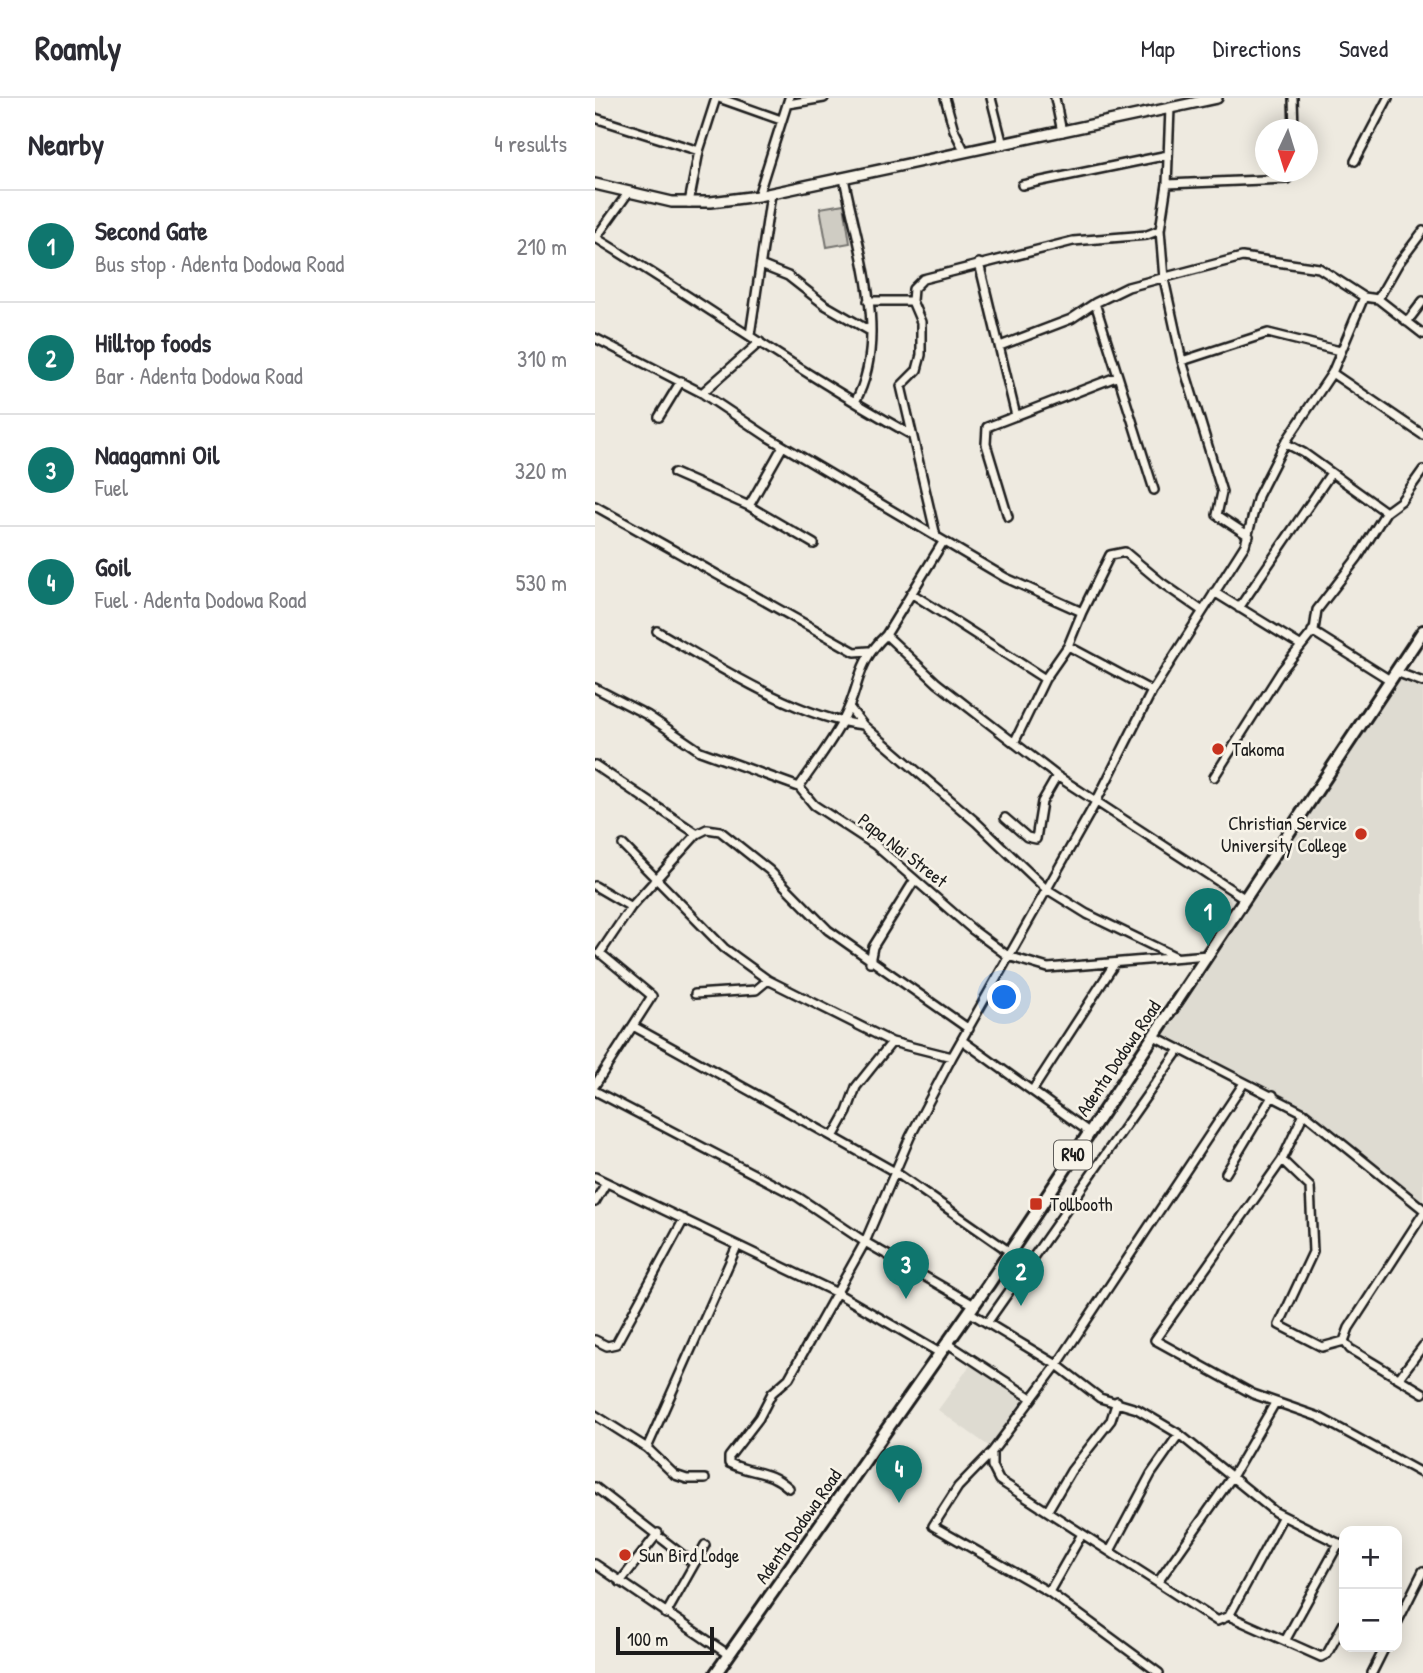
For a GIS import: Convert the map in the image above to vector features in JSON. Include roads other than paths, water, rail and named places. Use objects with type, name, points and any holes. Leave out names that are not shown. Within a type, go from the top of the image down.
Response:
[{"type":"main road","name":"Adenta Dodowa Road","points":[[716,1673],[1010,1252],[1423,631]]},
{"type":"street","points":[[689,203],[699,151],[717,98],[781,120]]},
{"type":"street","points":[[758,196],[789,101],[824,98]]},
{"type":"street","points":[[945,98],[954,131],[965,152]]},
{"type":"street","points":[[991,98],[1003,145]]},
{"type":"street","points":[[1055,98],[1062,132]]},
{"type":"street","points":[[595,184],[628,193],[689,203],[758,196],[1003,145],[1196,100],[1217,98]]},
{"type":"street","points":[[1293,98],[1294,119]]},
{"type":"street","points":[[1355,161],[1388,98]]},
{"type":"street","points":[[1170,108],[1167,184],[1160,230],[1164,279],[1182,362],[1222,492],[1217,515],[1249,536]]},
{"type":"street","points":[[595,118],[699,151]]},
{"type":"street","points":[[1022,185],[1168,155]]},
{"type":"street","points":[[844,178],[868,301],[870,331],[864,386],[855,402]]},
{"type":"street","points":[[1167,184],[1255,180]]},
{"type":"street","points":[[628,193],[595,239],[909,434]]},
{"type":"street","points":[[750,335],[763,266],[771,194]]},
{"type":"street","points":[[799,787],[842,723],[858,673],[869,651],[886,635],[939,539],[909,434],[901,386],[918,368],[921,346],[921,323],[912,301],[913,289],[923,279],[979,263],[1073,241],[1147,235],[1160,230]]},
{"type":"street","points":[[1378,299],[1403,257],[1423,231]]},
{"type":"street","points":[[1000,346],[1071,319],[1095,303],[1128,287],[1242,257],[1319,268],[1363,297],[1378,299],[1423,334]]},
{"type":"street","points":[[979,263],[1016,416]]},
{"type":"street","points":[[763,266],[788,276],[825,305],[870,331]]},
{"type":"street","points":[[789,1488],[774,1474],[745,1471],[729,1462],[729,1457],[759,1418],[772,1394],[789,1378],[865,1242],[895,1172],[952,1057],[1045,888],[1096,802],[1153,691],[1249,536],[1258,495],[1285,443],[1332,373],[1363,297]]},
{"type":"street","points":[[868,301],[912,301]]},
{"type":"street","points":[[1406,322],[1423,301]]},
{"type":"street","points":[[1095,303],[1116,377],[1154,490]]},
{"type":"street","points":[[1182,362],[1268,333],[1340,351]]},
{"type":"street","points":[[595,338],[702,393],[783,446],[1006,578],[1082,612]]},
{"type":"street","points":[[702,393],[760,342]]},
{"type":"street","points":[[1332,373],[1423,435]]},
{"type":"street","points":[[1008,517],[985,435],[987,427],[1116,377]]},
{"type":"street","points":[[659,417],[681,381]]},
{"type":"street","points":[[1285,443],[1386,512]]},
{"type":"street","points":[[749,506],[783,446]]},
{"type":"street","points":[[1214,776],[1300,645],[1312,631],[1317,610],[1358,556],[1386,512],[1401,501],[1423,470]]},
{"type":"street","points":[[674,473],[749,506],[814,544]]},
{"type":"street","points":[[1239,608],[1331,473]]},
{"type":"street","points":[[595,506],[855,652],[869,651]]},
{"type":"street","points":[[1014,744],[1045,679],[1068,646],[1110,555],[1125,552],[1162,583],[1201,610]]},
{"type":"street","points":[[1214,592],[1300,645]]},
{"type":"street","points":[[911,593],[1045,679]]},
{"type":"street","points":[[657,631],[716,666],[842,723],[863,725]]},
{"type":"street","points":[[1312,631],[1393,676],[1423,682]]},
{"type":"street","points":[[886,635],[937,683],[1057,776],[1244,898]]},
{"type":"street","points":[[1068,646],[1153,691]]},
{"type":"street","points":[[855,652],[858,673]]},
{"type":"street","name":"Papa Nai Street","points":[[595,688],[647,715],[700,751],[799,787],[814,805],[862,835],[914,881],[1008,956],[1030,965],[1048,968],[1208,955]]},
{"type":"street","points":[[849,707],[863,725],[976,822],[1045,888],[1095,918],[1177,958]]},
{"type":"street","points":[[595,765],[697,834]]},
{"type":"street","points":[[1005,818],[1027,837],[1036,839],[1042,802],[1057,776]]},
{"type":"street","points":[[595,1085],[652,995],[598,957],[631,907],[697,834],[707,829],[720,831],[769,870],[828,930],[969,1030]]},
{"type":"street","points":[[623,845],[724,948],[768,980],[892,1042],[952,1057]]},
{"type":"street","points":[[870,962],[873,947],[914,881]]},
{"type":"street","points":[[595,887],[631,907]]},
{"type":"street","points":[[859,953],[873,947]]},
{"type":"street","points":[[1032,1091],[1115,963]]},
{"type":"street","points":[[695,994],[756,990],[768,980]]},
{"type":"street","points":[[633,1026],[895,1172],[1010,1252]]},
{"type":"street","points":[[1154,1036],[1178,1051],[1273,1095],[1304,1114],[1423,1211],[1349,1328],[1344,1341]]},
{"type":"street","points":[[963,1041],[1089,1132]]},
{"type":"street","points":[[833,1137],[847,1112],[856,1087],[892,1042]]},
{"type":"street","points":[[987,1323],[1178,1051]]},
{"type":"street","points":[[1159,1673],[1049,1592],[933,1526],[958,1486],[992,1452],[1057,1365],[1244,1083]]},
{"type":"street","points":[[595,1091],[798,1197],[972,1308],[987,1323],[1057,1365],[1100,1398],[1117,1401],[1179,1434],[1264,1504],[1339,1543]]},
{"type":"street","points":[[1226,1173],[1273,1095]]},
{"type":"street","points":[[1304,1114],[1282,1160],[1154,1340],[1275,1404],[1319,1417],[1423,1474]]},
{"type":"street","points":[[1282,1160],[1310,1187],[1313,1243],[1310,1261],[1279,1325],[1322,1347],[1344,1341]]},
{"type":"street","points":[[595,1177],[837,1293],[1031,1398]]},
{"type":"street","points":[[595,1202],[606,1183]]},
{"type":"street","points":[[595,1340],[607,1346],[616,1344],[684,1219]]},
{"type":"street","points":[[647,1448],[737,1247]]},
{"type":"street","points":[[1344,1341],[1350,1349],[1423,1392]]},
{"type":"street","points":[[1399,1378],[1423,1346]]},
{"type":"street","points":[[1048,1510],[1071,1471],[1111,1420],[1117,1401]]},
{"type":"street","points":[[1158,1582],[1232,1477],[1275,1404]]},
{"type":"street","points":[[595,1415],[647,1448],[680,1477],[705,1479]]},
{"type":"street","points":[[1109,1551],[1151,1474],[1179,1434]]},
{"type":"street","points":[[992,1452],[992,1466],[999,1480],[1217,1621],[1229,1616],[1283,1516]]},
{"type":"street","points":[[595,1487],[693,1563]]},
{"type":"street","points":[[620,1582],[657,1533]]},
{"type":"street","points":[[1049,1592],[1082,1534]]},
{"type":"street","points":[[666,1614],[705,1545]]},
{"type":"street","points":[[1285,1641],[1339,1547]]},
{"type":"street","points":[[595,1564],[729,1655]]},
{"type":"street","points":[[1402,1613],[1423,1571]]},
{"type":"street","points":[[1229,1616],[1321,1657],[1327,1654],[1339,1632]]},
{"type":"street","points":[[1372,1673],[1382,1652]]},
{"type":"place","name":"Takoma","points":[[1218,749]]},
{"type":"place","name":"Christian Service University College","points":[[1361,834]]},
{"type":"place","name":"Second Gate","points":[[1208,946]]},
{"type":"place","name":"Tollbooth","points":[[1036,1204]]},
{"type":"place","name":"Naagamni Oil","points":[[906,1299]]},
{"type":"place","name":"Hilltop foods","points":[[1021,1306]]},
{"type":"place","name":"Goil","points":[[899,1503]]},
{"type":"place","name":"Sun Bird Lodge","points":[[625,1555]]}]
